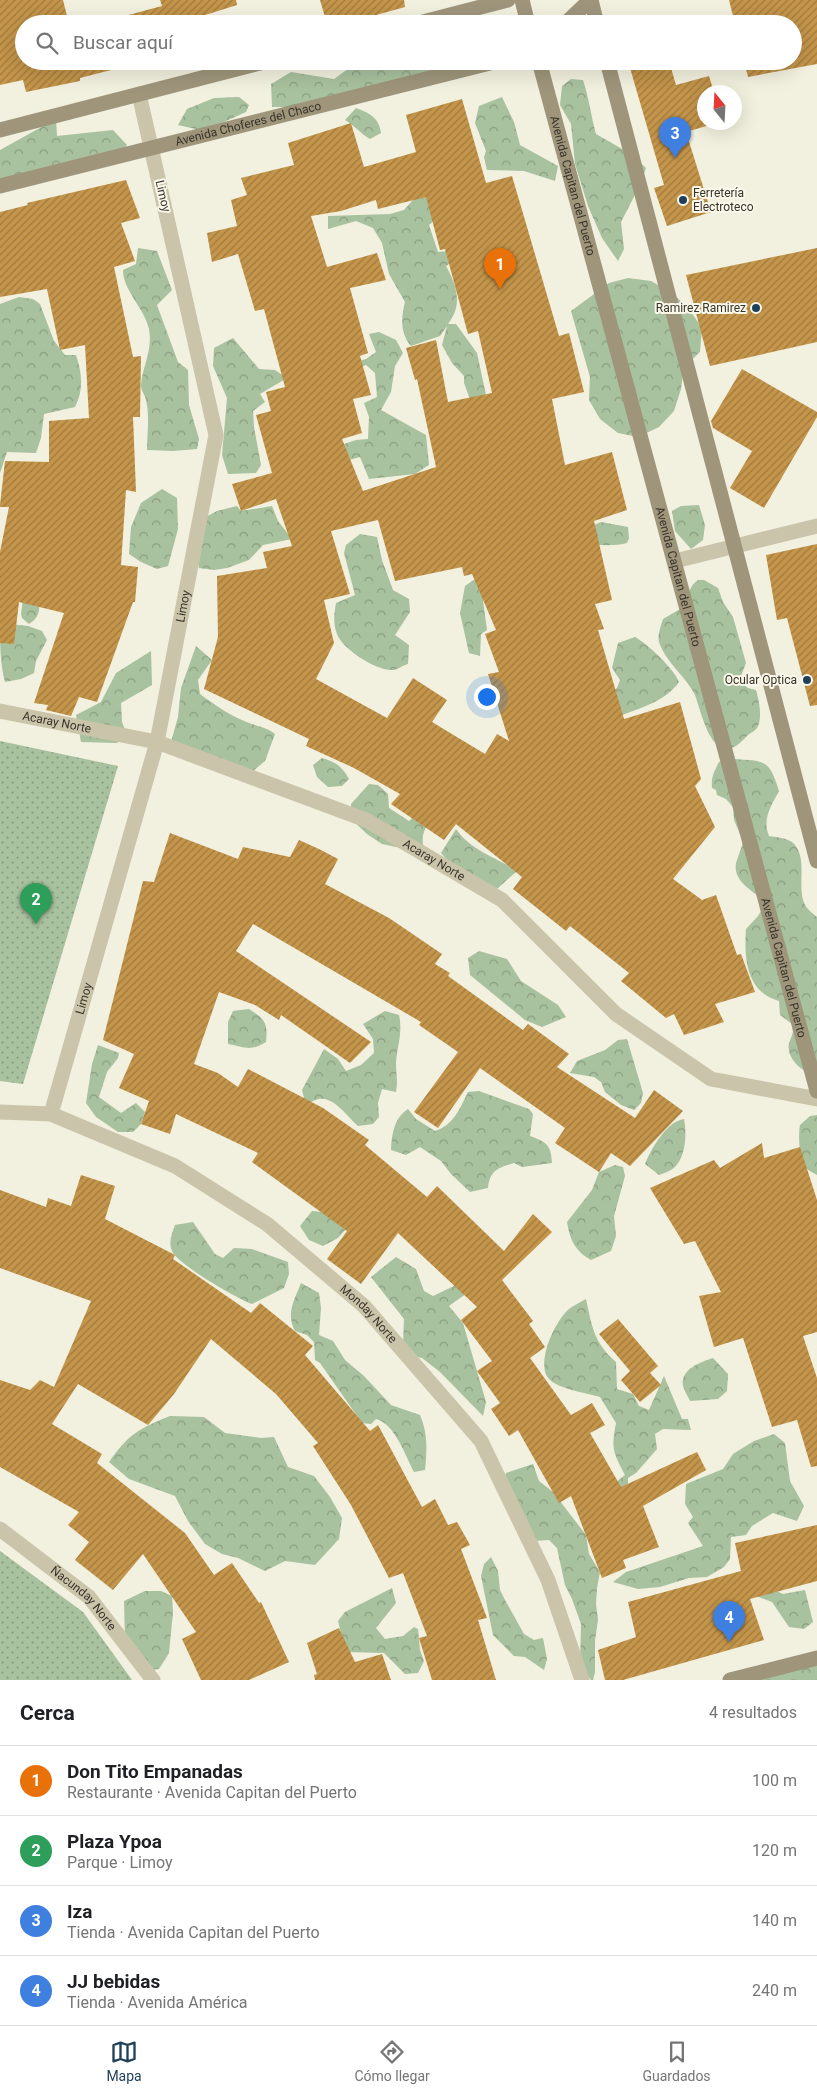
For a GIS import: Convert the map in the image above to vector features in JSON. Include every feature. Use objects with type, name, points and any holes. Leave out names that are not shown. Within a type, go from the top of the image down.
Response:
[{"type":"street","points":[[450,15],[508,0]]},
{"type":"street","points":[[522,0],[526,15]]},
{"type":"street","points":[[575,15],[591,0],[595,15]]},
{"type":"street","points":[[0,130],[233,70]]},
{"type":"street","name":"Avenida Choferes del Chaco","points":[[0,186],[462,70]]},
{"type":"street","name":"Avenida Capitan del Puerto","points":[[541,70],[817,1091]]},
{"type":"street","points":[[609,70],[817,861]]},
{"type":"street","name":"Limoy","points":[[51,1114],[156,742],[216,435],[139,94]]},
{"type":"street","points":[[675,561],[817,526]]},
{"type":"street","name":"Acaray Norte","points":[[0,711],[156,742],[366,820],[502,900],[616,1014],[711,1079],[817,1099]]},
{"type":"street","name":"Monday Norte","points":[[0,1112],[51,1114],[175,1166],[266,1224],[364,1306],[481,1441],[548,1580],[582,1680]]},
{"type":"street","name":"Ñacunday Norte","points":[[0,1529],[89,1596],[153,1680]]},
{"type":"street","points":[[730,1680],[817,1658]]},
{"type":"green space","points":[[346,70],[439,70],[431,78],[295,107],[272,107],[271,84],[291,72],[334,79]]},
{"type":"green space","points":[[571,79],[583,80],[596,134],[631,154],[646,168],[639,187],[621,222],[624,249],[618,261],[602,238],[588,206],[575,164],[571,124],[560,105],[562,86]]},
{"type":"green space","points":[[239,97],[249,105],[246,112],[200,130],[178,125],[187,109],[214,98]]},
{"type":"green space","points":[[502,97],[514,122],[520,145],[558,166],[555,181],[524,171],[487,170],[484,157],[486,151],[475,123],[479,106]]},
{"type":"green space","points":[[356,108],[366,112],[376,120],[381,133],[370,139],[345,120]]},
{"type":"green space","points":[[56,119],[57,136],[113,130],[127,145],[116,160],[0,192],[0,150]]},
{"type":"green space","points":[[427,184],[444,213],[429,225],[438,252],[458,250],[459,257],[446,266],[457,295],[456,310],[448,324],[456,324],[477,353],[486,395],[471,402],[464,383],[464,376],[452,363],[442,345],[447,326],[440,336],[411,346],[407,341],[402,325],[405,302],[389,274],[382,243],[373,228],[356,221],[328,229],[328,216],[390,214],[404,210]]},
{"type":"green space","points":[[138,248],[157,251],[172,290],[157,305],[178,362],[188,370],[189,405],[199,439],[197,449],[173,451],[147,450],[148,412],[141,386],[150,345],[149,329],[143,313],[126,285],[123,270],[136,264]]},
{"type":"green space","points":[[628,278],[651,281],[672,293],[689,309],[702,328],[700,352],[684,367],[681,389],[674,411],[659,427],[638,437],[618,433],[600,419],[589,400],[590,377],[571,311],[609,283]]},
{"type":"green space","points":[[19,297],[33,299],[40,304],[54,341],[65,355],[76,355],[80,368],[81,388],[75,407],[44,414],[41,438],[36,453],[7,452],[0,473],[0,304]]},
{"type":"green space","points":[[379,332],[396,340],[403,353],[395,366],[391,392],[381,410],[426,435],[429,465],[415,474],[369,479],[360,457],[334,464],[338,446],[356,440],[368,439],[369,417],[364,403],[377,397],[375,373],[366,365],[352,370],[353,363],[366,359],[376,352],[369,334]]},
{"type":"green space","points":[[233,338],[259,369],[275,370],[287,378],[260,394],[265,402],[253,411],[261,465],[256,473],[228,474],[222,455],[227,398],[213,366],[214,348]]},
{"type":"green space","points":[[162,489],[177,498],[178,529],[168,566],[157,569],[129,554],[131,527],[141,503]]},
{"type":"green space","points":[[699,505],[705,525],[703,540],[691,549],[675,531],[672,511],[681,506]]},
{"type":"green space","points":[[237,506],[241,511],[272,506],[278,521],[292,539],[263,545],[249,560],[227,568],[214,570],[199,568],[195,548],[200,520],[217,511]]},
{"type":"green space","points":[[601,522],[628,527],[629,538],[627,543],[579,545],[585,529]]},
{"type":"green space","points":[[360,534],[377,537],[382,560],[393,590],[409,599],[410,612],[395,635],[409,645],[408,664],[394,670],[379,667],[353,653],[340,640],[336,630],[334,618],[336,603],[355,595],[344,553],[346,545]]},
{"type":"green space","points":[[488,570],[502,586],[483,601],[487,630],[481,634],[480,656],[469,653],[460,613],[465,586]]},
{"type":"green space","points":[[26,577],[36,595],[39,608],[35,619],[29,624],[22,618],[21,614]]},
{"type":"green space","points":[[698,580],[704,580],[718,588],[723,602],[733,617],[746,663],[739,681],[748,688],[756,690],[760,709],[757,728],[738,744],[727,749],[719,746],[711,737],[704,723],[695,695],[666,656],[659,642],[659,633],[663,619],[687,605],[691,588]]},
{"type":"green space","points":[[0,623],[28,626],[42,631],[47,640],[36,661],[34,673],[21,679],[5,682],[1,660]]},
{"type":"green space","points":[[635,637],[660,657],[672,670],[679,682],[674,689],[660,699],[620,716],[599,699],[617,688],[620,680],[612,668],[618,643]]},
{"type":"green space","points":[[196,646],[212,660],[198,680],[200,694],[230,714],[249,723],[266,728],[275,734],[265,761],[246,777],[171,742],[178,717],[181,688]]},
{"type":"green space","points":[[151,651],[152,685],[121,703],[122,722],[127,735],[117,743],[81,742],[76,715],[101,702],[116,673]]},
{"type":"green space","points":[[0,741],[118,766],[23,1084],[0,1081]]},
{"type":"green space","points":[[322,758],[338,765],[344,771],[349,779],[342,786],[328,787],[317,777],[313,765]]},
{"type":"green space","points":[[733,759],[759,762],[768,767],[772,773],[779,791],[770,807],[766,824],[767,830],[769,836],[790,841],[798,849],[804,902],[817,917],[817,1072],[808,1073],[800,1068],[791,1057],[789,1043],[793,1032],[792,1024],[780,1015],[779,1001],[768,997],[760,990],[749,972],[746,951],[746,929],[761,911],[757,895],[741,880],[736,871],[737,860],[743,841],[734,820],[733,807],[726,799],[717,795],[716,790],[712,788],[713,775],[719,762]]},
{"type":"green space","points":[[369,784],[378,785],[388,794],[389,808],[409,821],[416,814],[428,825],[424,831],[423,838],[425,853],[382,844],[367,834],[351,819],[351,804]]},
{"type":"green space","points":[[456,829],[462,837],[476,848],[517,871],[497,889],[455,869],[441,853]]},
{"type":"green space","points":[[479,951],[507,959],[521,981],[558,1005],[566,1017],[542,1027],[525,1020],[470,975],[468,958]]},
{"type":"green space","points":[[249,1009],[264,1022],[266,1026],[266,1042],[251,1048],[228,1044],[228,1022],[233,1011]]},
{"type":"green space","points":[[385,1011],[399,1015],[400,1034],[396,1063],[396,1092],[382,1089],[378,1103],[379,1117],[373,1124],[358,1126],[341,1109],[328,1100],[321,1099],[306,1106],[302,1090],[324,1049],[338,1059],[346,1071],[361,1065],[374,1053],[373,1039],[363,1024]]},
{"type":"green space","points":[[627,1039],[643,1093],[641,1103],[634,1110],[621,1105],[605,1092],[601,1082],[594,1077],[570,1073],[577,1061],[605,1050],[618,1040]]},
{"type":"green space","points":[[98,1045],[119,1053],[118,1058],[107,1072],[99,1097],[121,1113],[136,1103],[145,1112],[141,1124],[133,1132],[118,1132],[96,1117],[86,1103],[92,1064]]},
{"type":"green space","points":[[479,1091],[529,1109],[533,1114],[530,1136],[547,1145],[551,1152],[552,1163],[522,1167],[514,1163],[503,1166],[493,1173],[488,1188],[470,1192],[451,1174],[441,1161],[420,1147],[406,1155],[391,1150],[393,1132],[397,1122],[408,1109],[416,1119],[435,1131],[452,1120],[468,1092]]},
{"type":"green space","points":[[817,1115],[817,1175],[804,1166],[799,1135],[800,1125],[810,1116]]},
{"type":"green space","points":[[684,1119],[685,1138],[681,1158],[674,1168],[659,1175],[645,1164],[655,1144],[666,1130]]},
{"type":"green space","points":[[615,1165],[623,1167],[625,1176],[614,1216],[616,1236],[611,1251],[591,1260],[577,1249],[567,1222],[592,1190],[599,1172]]},
{"type":"green space","points":[[312,1211],[322,1212],[346,1229],[338,1238],[323,1246],[309,1240],[300,1226]]},
{"type":"green space","points":[[193,1222],[215,1254],[223,1258],[234,1248],[252,1249],[288,1262],[289,1274],[284,1288],[252,1304],[195,1272],[176,1257],[170,1244],[175,1225]]},
{"type":"green space","points":[[396,1257],[416,1269],[424,1291],[433,1296],[456,1285],[474,1288],[449,1306],[463,1323],[486,1402],[483,1416],[440,1372],[422,1358],[407,1355],[403,1343],[404,1319],[371,1277]]},
{"type":"green space","points":[[301,1283],[319,1293],[321,1308],[319,1335],[333,1341],[345,1360],[364,1376],[391,1405],[420,1415],[426,1442],[425,1470],[414,1472],[399,1441],[383,1422],[376,1419],[371,1424],[362,1423],[320,1363],[315,1360],[314,1342],[307,1335],[295,1331],[292,1325],[291,1313]]},
{"type":"green space","points":[[586,1299],[592,1326],[598,1341],[616,1362],[617,1389],[633,1394],[639,1406],[649,1410],[664,1376],[682,1419],[688,1419],[691,1430],[663,1429],[655,1434],[657,1449],[636,1473],[628,1478],[628,1487],[622,1494],[611,1486],[625,1475],[613,1445],[616,1423],[600,1397],[559,1385],[549,1379],[545,1372],[545,1353],[548,1342],[558,1323],[569,1309]]},
{"type":"green space","points":[[713,1358],[728,1374],[727,1391],[718,1399],[690,1401],[683,1386],[685,1375],[692,1367]]},
{"type":"green space","points":[[170,1416],[204,1417],[225,1433],[261,1438],[274,1437],[288,1467],[314,1476],[330,1497],[342,1518],[339,1539],[315,1565],[285,1561],[265,1571],[238,1558],[222,1554],[205,1544],[188,1521],[175,1496],[129,1479],[109,1462],[122,1445],[135,1433]]},
{"type":"green space","points":[[774,1434],[785,1443],[790,1481],[804,1506],[797,1521],[773,1513],[752,1526],[746,1535],[731,1537],[730,1559],[724,1567],[707,1577],[689,1578],[660,1587],[638,1589],[613,1582],[626,1572],[703,1546],[688,1523],[693,1517],[685,1504],[686,1484],[723,1469],[733,1454],[754,1441]]},
{"type":"green space","points":[[533,1464],[539,1481],[553,1492],[586,1535],[589,1554],[600,1572],[597,1588],[598,1620],[593,1680],[591,1680],[580,1665],[581,1624],[565,1585],[557,1548],[549,1540],[535,1541],[499,1490],[506,1473]]},
{"type":"green space","points":[[0,1551],[83,1612],[132,1680],[0,1680]]},
{"type":"green space","points":[[491,1557],[498,1571],[500,1590],[524,1634],[534,1640],[543,1638],[547,1659],[544,1670],[525,1657],[514,1656],[493,1635],[481,1576],[484,1564]]},
{"type":"green space","points":[[392,1588],[396,1603],[376,1628],[385,1639],[403,1636],[414,1627],[418,1629],[420,1650],[424,1661],[418,1673],[405,1674],[384,1653],[346,1652],[338,1621],[345,1612]]},
{"type":"green space","points":[[774,1590],[783,1594],[805,1590],[813,1622],[804,1629],[789,1627],[772,1602],[756,1596]]},
{"type":"green space","points":[[145,1591],[161,1591],[172,1596],[173,1612],[169,1653],[159,1669],[150,1670],[125,1638],[124,1601]]},
{"type":"green space","points":[[817,1662],[817,1680],[745,1680]]},
{"type":"building","points":[[0,0],[63,0],[67,15],[15,15],[15,70],[111,70],[80,78],[80,81],[26,92],[23,80],[0,85]]},
{"type":"building","points":[[160,0],[236,0],[237,5],[205,15],[128,15],[162,6]]},
{"type":"building","points":[[320,0],[404,0],[405,7],[376,15],[324,15]]},
{"type":"building","points":[[729,0],[817,0],[817,64],[802,67],[802,15],[733,15]]},
{"type":"building","points":[[631,70],[672,70],[676,85],[709,76],[712,85],[697,85],[697,129],[686,132],[711,212],[667,226],[654,188],[664,185]]},
{"type":"building","points":[[746,70],[785,70],[748,77]]},
{"type":"building","points":[[462,99],[486,183],[512,176],[559,336],[569,333],[584,392],[552,399],[565,465],[612,452],[627,510],[594,521],[612,600],[595,604],[604,629],[598,630],[624,719],[680,702],[701,779],[695,786],[715,827],[673,879],[702,900],[716,895],[737,955],[741,954],[755,992],[715,1004],[724,1022],[684,1035],[674,1014],[666,1018],[621,981],[629,973],[570,926],[566,931],[513,889],[522,877],[456,824],[444,840],[391,804],[400,794],[354,768],[306,746],[309,739],[204,689],[218,637],[217,576],[267,568],[263,552],[292,546],[276,499],[241,511],[232,484],[272,473],[256,415],[271,411],[266,392],[285,387],[264,309],[255,311],[238,254],[212,262],[207,233],[237,226],[231,200],[247,195],[241,178],[294,165],[288,143],[351,123],[364,167],[416,152],[406,115]],"holes":[[[426,197],[440,250],[445,249],[468,334],[478,331],[492,393],[448,402],[436,340],[406,348],[415,380],[417,379],[436,467],[363,491],[342,439],[362,433],[353,399],[371,395],[360,356],[368,353],[350,288],[386,280],[377,253],[327,267],[311,216],[341,211],[376,200],[378,209]],[[378,520],[395,581],[462,567],[464,576],[472,574],[496,630],[485,634],[499,672],[488,674],[509,741],[497,734],[485,754],[432,722],[447,700],[413,678],[387,718],[316,679],[334,643],[324,600],[350,594],[331,531]]]},
{"type":"building","points":[[126,180],[140,218],[121,223],[135,261],[114,267],[133,357],[141,356],[140,417],[133,417],[136,492],[126,490],[121,565],[138,567],[135,602],[133,602],[97,702],[79,697],[71,716],[46,710],[48,705],[34,703],[64,613],[19,602],[14,644],[0,643],[0,552],[9,507],[0,507],[0,505],[5,461],[49,462],[49,421],[89,418],[85,345],[60,350],[47,289],[0,297],[0,212],[28,205],[27,203]]},
{"type":"building","name":"Ramirez Ramirez","points":[[817,248],[817,342],[710,366],[686,275]]},
{"type":"building","points":[[742,369],[817,412],[817,417],[764,508],[730,488],[752,451],[713,428],[711,421]]},
{"type":"building","points":[[817,544],[817,705],[810,706],[787,618],[777,620],[766,555]]},
{"type":"building","points":[[170,833],[238,859],[243,847],[290,857],[299,840],[338,859],[325,884],[389,918],[442,954],[435,964],[450,973],[448,976],[523,1030],[528,1024],[569,1054],[557,1067],[635,1118],[654,1090],[683,1111],[630,1166],[611,1153],[599,1172],[555,1143],[565,1128],[480,1068],[438,1128],[414,1112],[458,1052],[419,1025],[421,1022],[253,924],[236,951],[371,1042],[350,1063],[281,1015],[279,1020],[255,1005],[219,992],[194,1064],[218,1073],[238,1087],[248,1069],[323,1108],[369,1140],[365,1145],[427,1197],[437,1186],[504,1251],[533,1214],[552,1232],[502,1280],[533,1321],[529,1324],[545,1347],[530,1358],[571,1415],[592,1403],[605,1425],[590,1433],[621,1487],[697,1452],[706,1470],[643,1506],[659,1547],[623,1560],[626,1568],[602,1578],[571,1496],[559,1503],[518,1430],[509,1436],[491,1409],[500,1403],[477,1371],[492,1361],[461,1320],[477,1307],[398,1233],[361,1284],[327,1259],[347,1231],[252,1162],[258,1153],[176,1114],[170,1134],[141,1124],[149,1101],[119,1088],[134,1054],[103,1040],[143,881],[154,882]]},
{"type":"building","points":[[762,1143],[764,1158],[800,1147],[817,1200],[817,1332],[803,1336],[817,1378],[817,1466],[811,1467],[797,1420],[772,1427],[743,1338],[714,1347],[699,1296],[721,1292],[695,1241],[684,1244],[650,1188],[714,1160],[720,1168]]},
{"type":"building","points":[[81,1175],[115,1186],[105,1219],[175,1255],[173,1259],[251,1313],[260,1303],[313,1346],[305,1355],[370,1431],[378,1425],[422,1507],[435,1499],[448,1525],[457,1522],[470,1545],[461,1549],[487,1618],[478,1620],[496,1680],[432,1680],[419,1638],[427,1636],[403,1573],[389,1578],[351,1505],[313,1446],[318,1443],[276,1394],[211,1339],[174,1394],[148,1425],[78,1384],[52,1424],[102,1454],[97,1463],[185,1533],[214,1575],[232,1563],[259,1603],[261,1602],[289,1662],[249,1680],[201,1680],[182,1639],[196,1632],[143,1554],[113,1590],[75,1560],[89,1542],[68,1525],[79,1512],[0,1467],[0,1380],[30,1390],[40,1380],[54,1387],[91,1301],[0,1268],[0,1190],[46,1207],[48,1198],[71,1206]]},
{"type":"building","points":[[618,1319],[658,1366],[650,1373],[661,1385],[640,1402],[621,1380],[630,1371],[599,1334]]},
{"type":"building","points":[[817,1525],[817,1581],[750,1599],[764,1640],[623,1680],[605,1680],[598,1650],[636,1637],[628,1602],[741,1571],[735,1543]]},
{"type":"building","points":[[339,1628],[355,1662],[382,1654],[391,1680],[315,1680],[314,1675],[317,1674],[307,1643]]},
{"type":"place","name":"Iza","points":[[675,158]]},
{"type":"place","name":"Ferretería Electroteco","points":[[683,200]]},
{"type":"place","name":"Don Tito Empanadas","points":[[500,289]]},
{"type":"place","name":"Ramirez Ramirez","points":[[756,308]]},
{"type":"place","name":"Ocular Optica","points":[[807,680]]},
{"type":"place","name":"Plaza Ypoa","points":[[36,924]]},
{"type":"place","name":"JJ bebidas","points":[[729,1642]]}]
